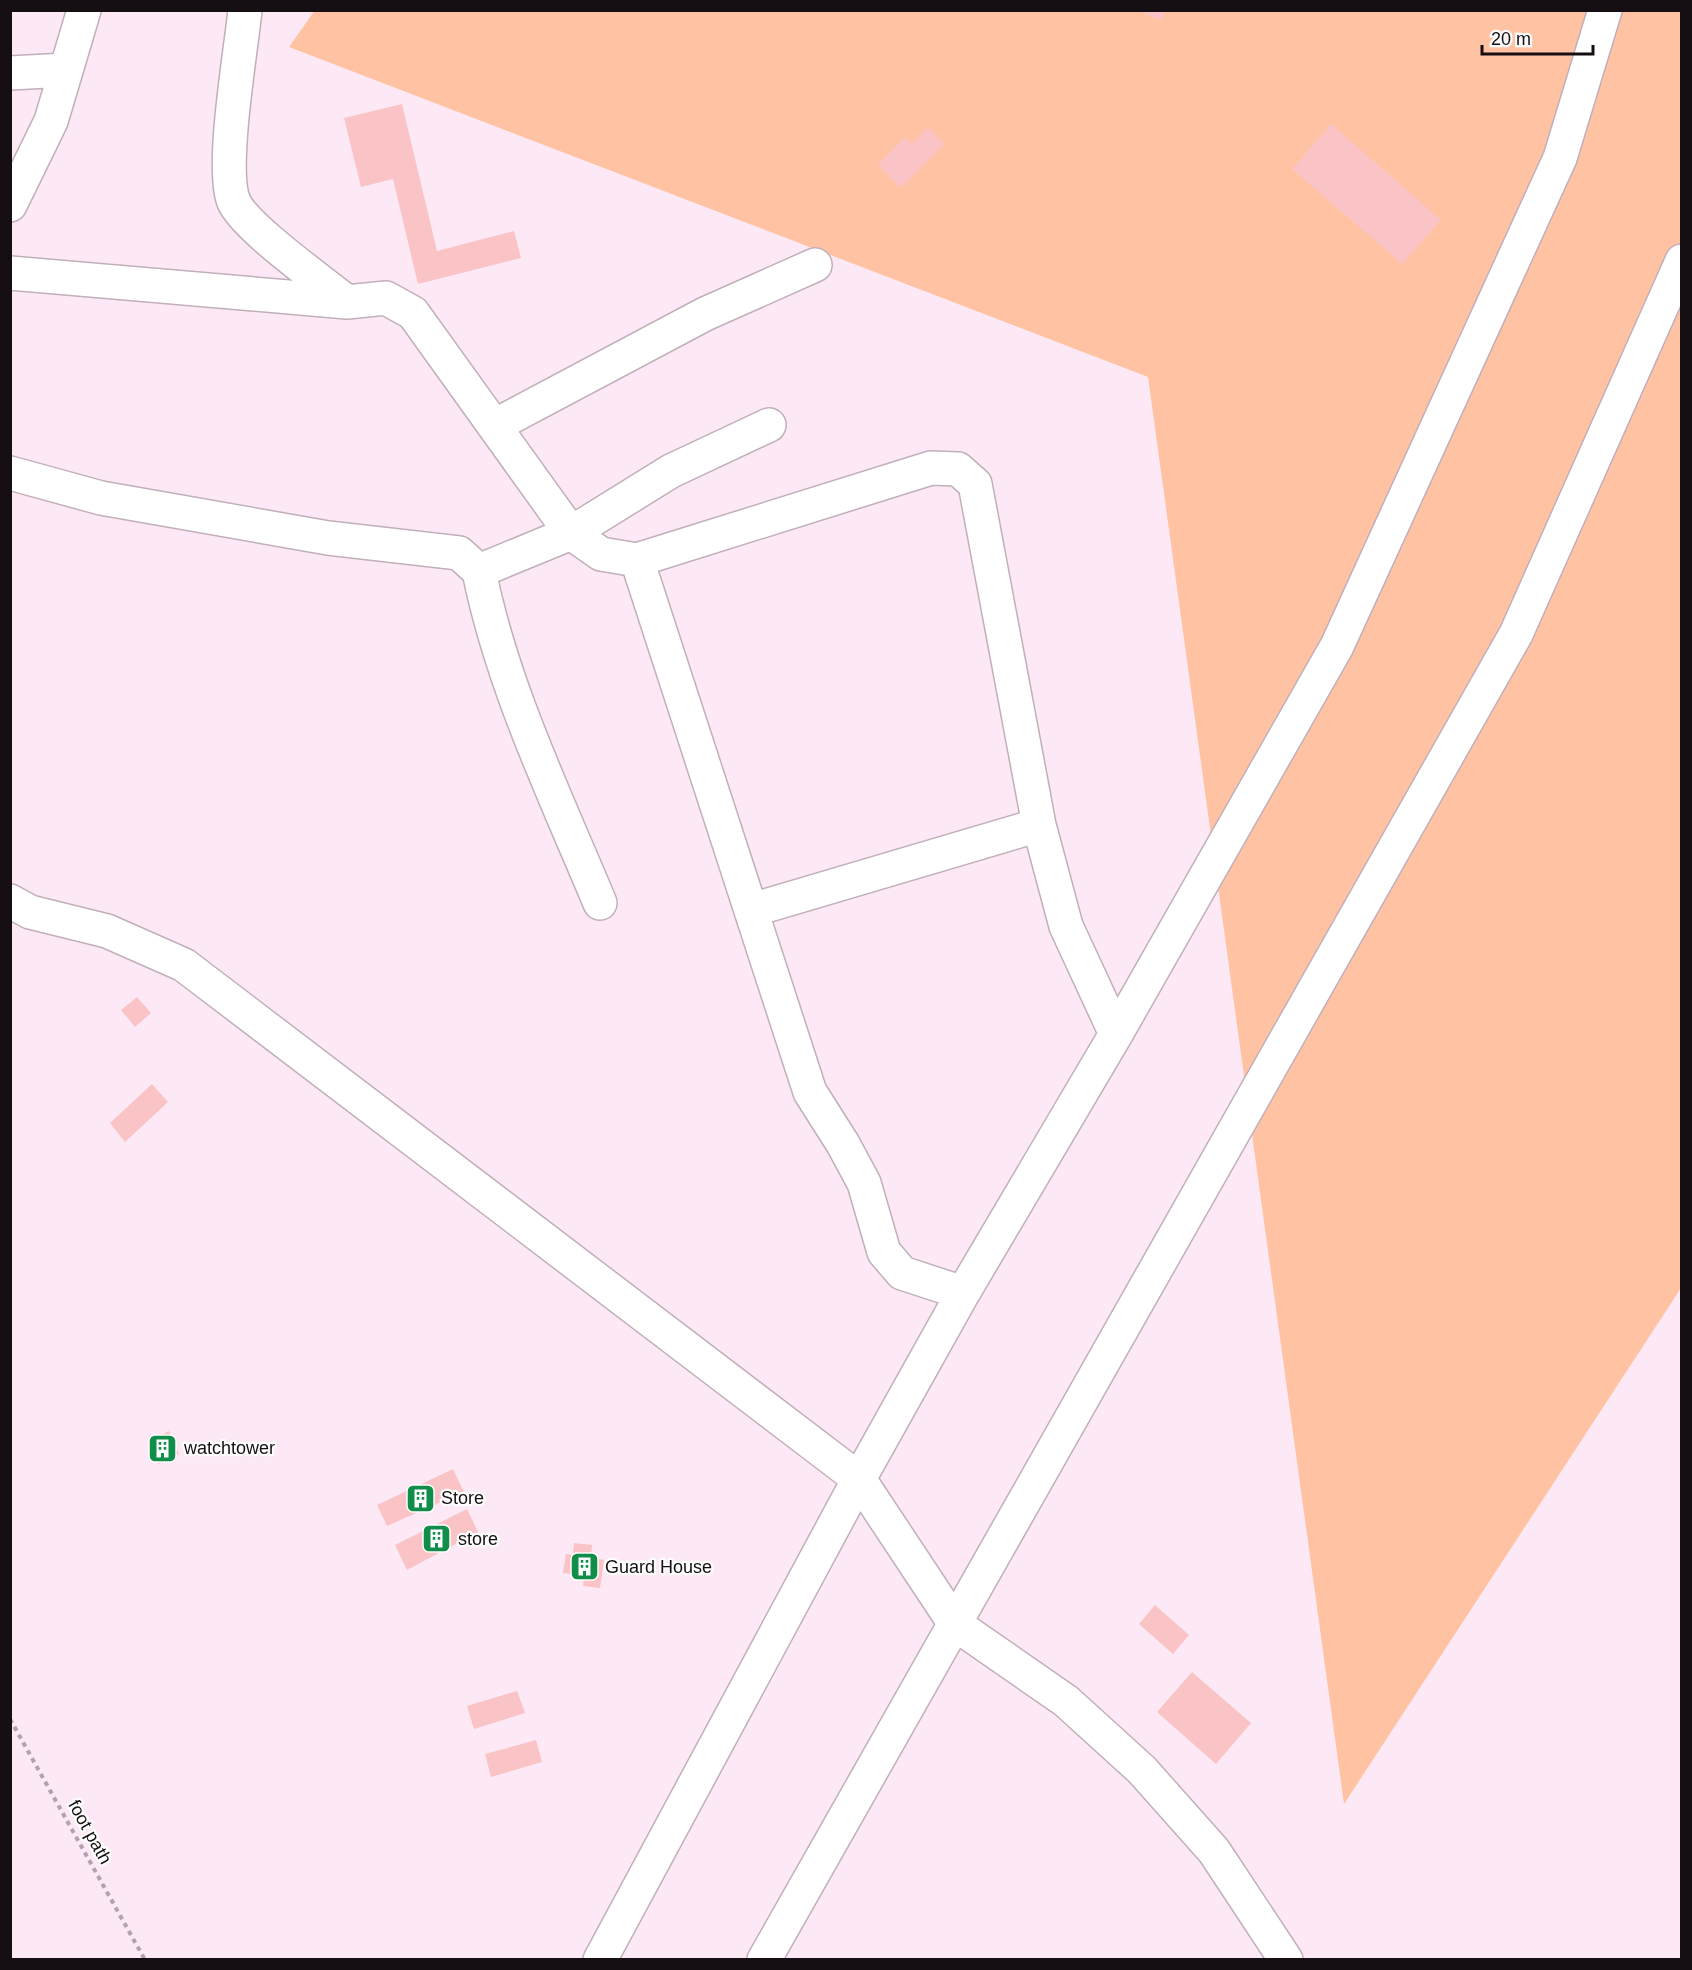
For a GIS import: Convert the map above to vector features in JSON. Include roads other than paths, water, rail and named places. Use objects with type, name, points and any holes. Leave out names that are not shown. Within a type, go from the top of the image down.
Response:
[{"type":"street","points":[[10,206],[51,121],[84,10]]},
{"type":"street","points":[[245,10],[227,174],[234,202],[252,225],[347,302]]},
{"type":"street","points":[[600,1959],[859,1479],[963,1293],[1116,1034],[1337,646],[1560,158],[1605,10]]},
{"type":"street","points":[[10,73],[66,70]]},
{"type":"street","points":[[764,1959],[1516,634],[1682,261]]},
{"type":"street","points":[[496,425],[705,314],[816,265]]},
{"type":"street","points":[[10,273],[347,302],[386,298],[413,313],[496,425],[571,533],[601,554],[637,560],[931,468],[958,469],[975,484],[1039,825],[1066,926],[1116,1034]]},
{"type":"street","points":[[479,571],[571,533],[671,471],[769,425]]},
{"type":"street","points":[[10,473],[113,500],[328,538],[459,553],[479,571],[488,615],[508,677],[600,903]]},
{"type":"street","points":[[637,560],[810,1092],[843,1144],[864,1183],[884,1252],[902,1273],[963,1293]]},
{"type":"street","points":[[752,910],[1039,825]]},
{"type":"street","points":[[10,902],[30,912],[107,931],[184,965],[859,1479],[955,1624],[1066,1701],[1142,1770],[1214,1851],[1286,1959]]},
{"type":"place","name":"watchtower","points":[[163,1448]]},
{"type":"place","name":"Store","points":[[420,1498]]},
{"type":"place","name":"store","points":[[437,1539]]},
{"type":"place","name":"Guard House","points":[[584,1567]]}]
